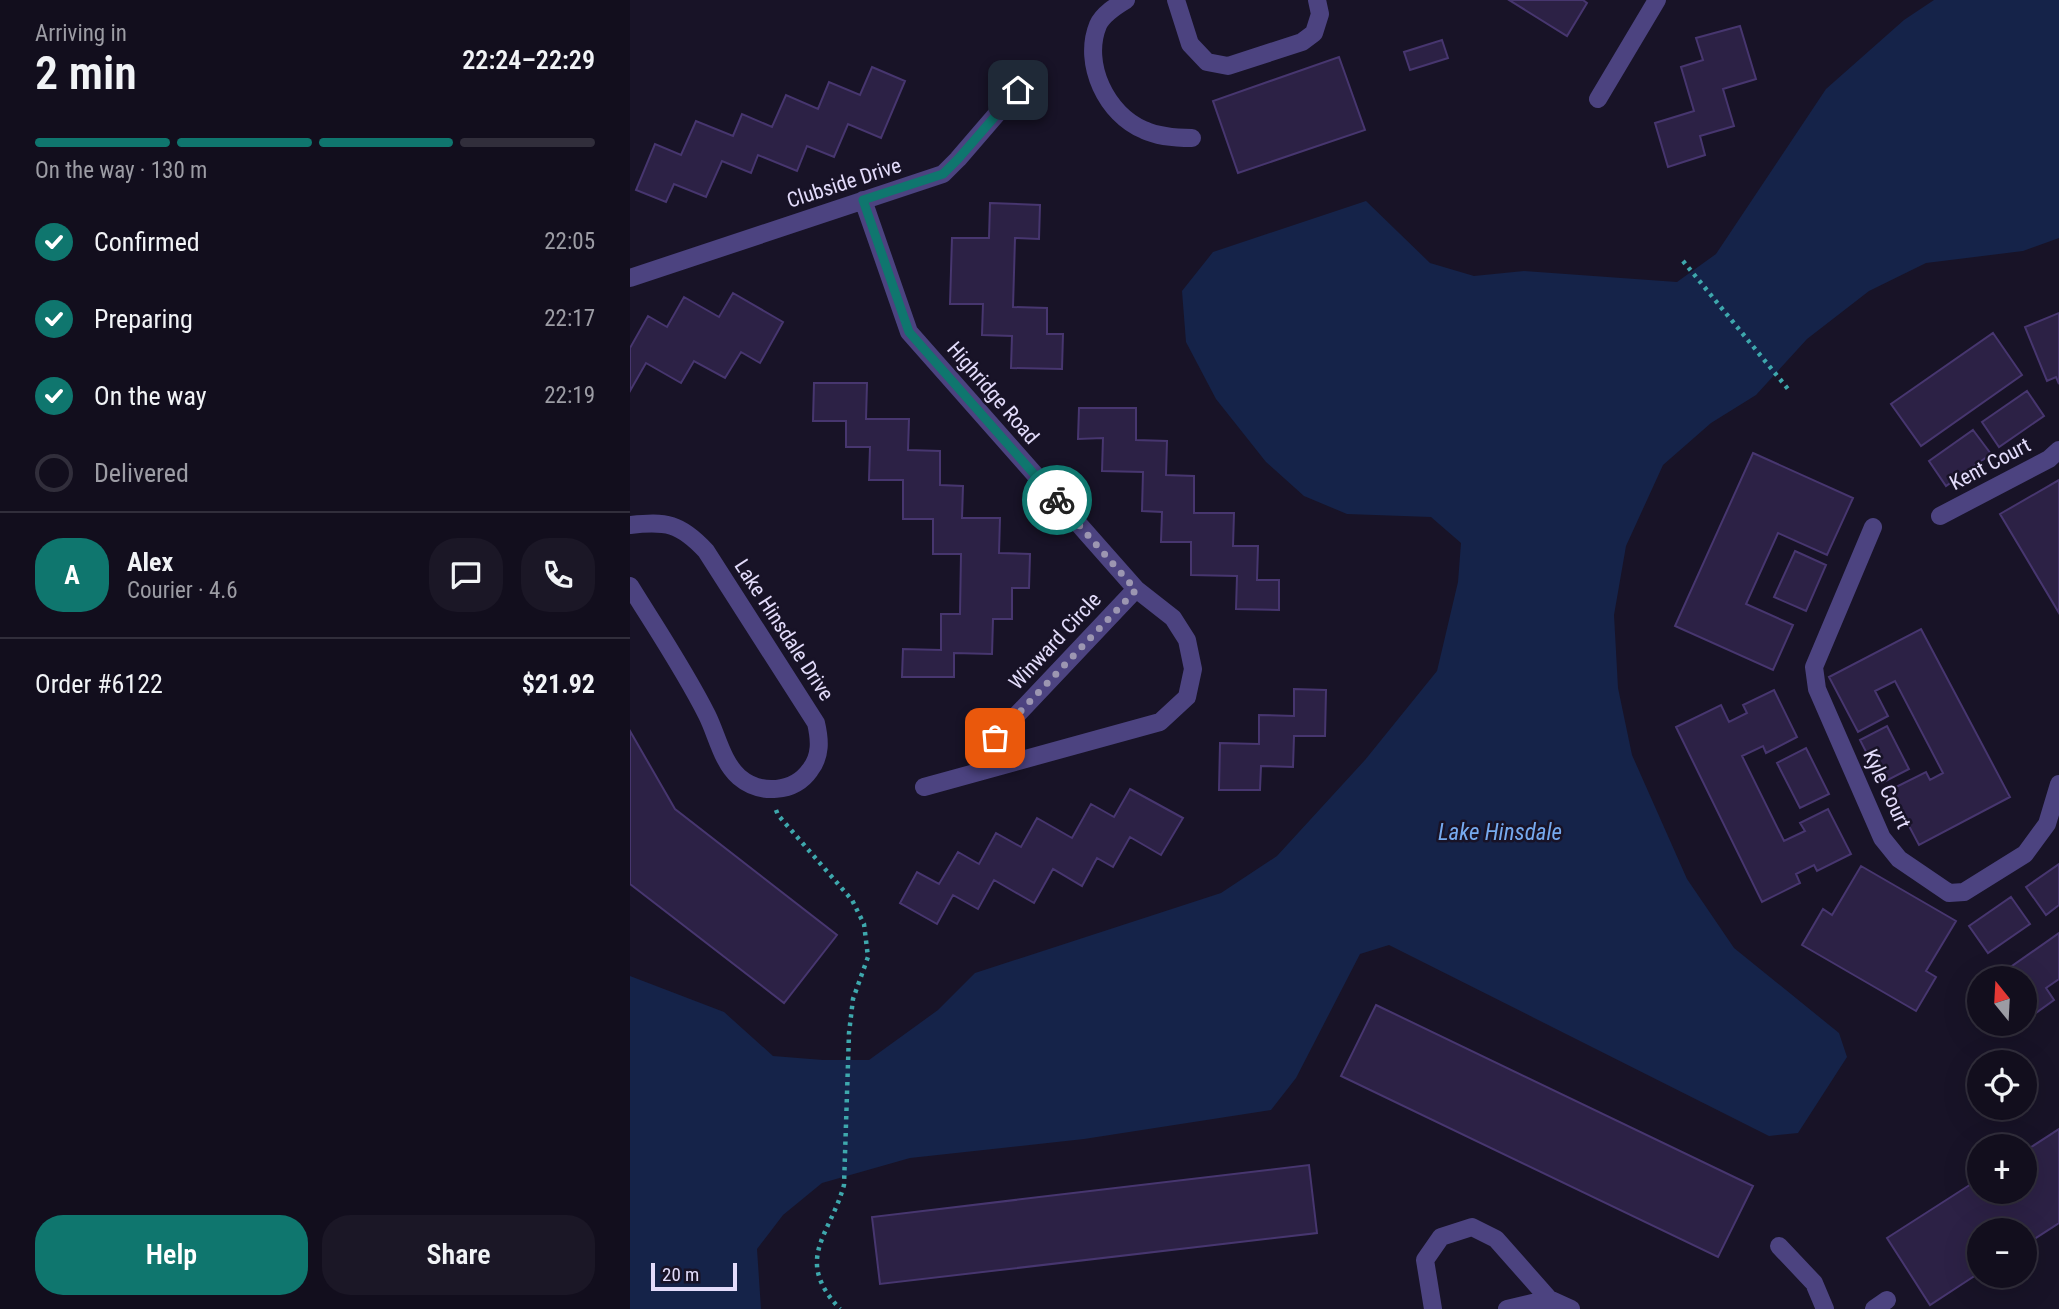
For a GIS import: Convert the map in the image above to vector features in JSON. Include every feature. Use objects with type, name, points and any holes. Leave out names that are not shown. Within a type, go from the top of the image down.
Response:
[{"type":"street","points":[[1126,0],[1112,9],[1098,24],[1093,56],[1099,83],[1110,103],[1124,119],[1144,131],[1171,138],[1192,138]]},
{"type":"street","points":[[1176,0],[1190,44],[1207,62],[1228,66],[1302,43],[1314,33],[1320,14],[1317,0]]},
{"type":"street","points":[[1598,99],[1657,0]]},
{"type":"street","name":"Clubside Drive","points":[[630,278],[943,174],[1033,72]]},
{"type":"street","name":"Highridge Road","points":[[863,200],[909,332],[1136,590]]},
{"type":"street","name":"Kent Court","points":[[1940,516],[2049,459],[2059,450]]},
{"type":"street","name":"Lake Hinsdale Drive","points":[[630,525],[657,522],[675,526],[699,543],[816,723],[820,739],[810,770],[799,781],[784,788],[768,789]]},
{"type":"street","name":"Kyle Court","points":[[1873,527],[1814,667],[1816,688],[1882,838],[1899,859],[1949,893],[1964,892],[2025,854],[2047,824],[2059,784]]},
{"type":"street","points":[[630,586],[707,714],[728,763],[738,776],[752,786],[768,789]]},
{"type":"street","points":[[924,787],[1160,722],[1186,697],[1193,669],[1186,640],[1174,618],[1136,590]]},
{"type":"street","name":"Winward Circle","points":[[990,769],[995,738],[1136,590]]},
{"type":"street","points":[[1433,1309],[1425,1260],[1441,1237],[1472,1227],[1496,1238],[1549,1299],[1571,1309]]},
{"type":"street","points":[[1779,1245],[1814,1283],[1825,1309]]},
{"type":"street","points":[[1507,1309],[1549,1299]]},
{"type":"path","points":[[1683,261],[1788,389]]},
{"type":"path","points":[[768,789],[778,815],[852,900],[864,924],[868,957],[853,999],[849,1033],[844,1185],[838,1209],[823,1231],[816,1252],[819,1278],[827,1296],[840,1309]]},
{"type":"water","name":"Lake Hinsdale","points":[[1934,0],[2059,0],[2059,238],[2023,251],[1926,263],[1869,291],[1807,339],[1756,395],[1711,423],[1663,465],[1626,546],[1614,615],[1618,688],[1632,755],[1687,879],[1734,948],[1839,1033],[1847,1057],[1798,1133],[1769,1136],[1389,945],[1360,954],[1296,1078],[1271,1110],[1084,1139],[910,1158],[822,1183],[783,1215],[757,1249],[761,1309],[630,1309],[630,976],[724,1012],[773,1056],[869,1060],[938,1010],[975,973],[1221,893],[1277,856],[1365,760],[1437,671],[1458,582],[1461,543],[1431,517],[1347,514],[1304,496],[1266,462],[1216,399],[1186,342],[1182,291],[1213,252],[1366,201],[1430,263],[1474,276],[1524,271],[1677,282],[1716,254],[1826,89],[1904,20]]},
{"type":"building","points":[[1509,0],[1583,0],[1587,3],[1567,36]]},
{"type":"building","points":[[1740,26],[1756,79],[1723,89],[1734,126],[1700,136],[1705,155],[1668,167],[1655,123],[1694,111],[1681,67],[1703,60],[1696,38]]},
{"type":"building","points":[[1442,40],[1448,58],[1410,70],[1404,52]]},
{"type":"building","points":[[1339,57],[1365,130],[1238,173],[1213,101]]},
{"type":"building","points":[[872,67],[905,81],[881,138],[848,124],[834,157],[807,146],[797,171],[758,155],[751,173],[722,161],[706,197],[674,184],[666,202],[636,190],[655,144],[681,155],[696,121],[733,136],[742,114],[772,127],[786,95],[818,109],[829,82],[860,95]]},
{"type":"building","points":[[990,203],[1040,205],[1039,239],[1015,238],[1013,307],[1047,308],[1047,334],[1063,334],[1062,369],[1011,368],[1012,336],[982,335],[983,304],[950,304],[952,238],[989,238]]},
{"type":"building","points":[[733,293],[783,322],[760,363],[741,352],[725,378],[694,361],[681,383],[646,363],[630,391],[630,348],[648,316],[667,327],[684,297],[719,317]]},
{"type":"building","points":[[2059,313],[2059,384],[2056,377],[2047,381],[2025,327]]},
{"type":"building","points":[[1993,333],[2022,375],[1921,446],[1891,404]]},
{"type":"building","points":[[814,383],[867,383],[866,419],[909,419],[908,450],[940,451],[940,485],[963,486],[962,518],[1000,518],[999,553],[1030,554],[1029,588],[1012,588],[1012,619],[993,619],[992,654],[954,653],[954,677],[902,677],[903,649],[941,650],[941,614],[960,614],[961,554],[933,554],[933,519],[903,519],[903,480],[869,480],[870,447],[846,447],[846,421],[813,421]]},
{"type":"building","points":[[2027,391],[2044,416],[1999,447],[1982,422]]},
{"type":"building","points":[[1079,408],[1136,408],[1136,440],[1167,441],[1166,475],[1194,476],[1194,513],[1234,513],[1233,546],[1258,546],[1257,580],[1279,580],[1279,610],[1236,609],[1237,576],[1191,575],[1191,542],[1161,542],[1162,512],[1142,511],[1143,472],[1102,471],[1103,438],[1078,439]]},
{"type":"building","points":[[1973,430],[1991,454],[1946,486],[1929,461]]},
{"type":"building","points":[[1753,453],[1853,498],[1827,555],[1778,533],[1746,604],[1793,625],[1773,670],[1675,626]]},
{"type":"building","points":[[2059,480],[2059,613],[2000,514]]},
{"type":"building","points":[[1795,551],[1826,565],[1806,611],[1774,597]]},
{"type":"building","points":[[1921,629],[2010,797],[1919,845],[1890,790],[1926,772],[1930,780],[1943,773],[1895,681],[1875,691],[1888,716],[1858,732],[1829,677]]},
{"type":"building","points":[[1294,689],[1326,690],[1325,736],[1294,736],[1293,767],[1261,766],[1260,790],[1219,790],[1220,743],[1259,744],[1259,715],[1294,716]]},
{"type":"building","points":[[1774,690],[1797,737],[1766,753],[1763,746],[1742,756],[1784,841],[1805,831],[1800,823],[1828,809],[1851,854],[1817,871],[1814,865],[1796,874],[1800,883],[1762,902],[1676,727],[1721,705],[1729,722],[1747,713],[1743,705]]},
{"type":"building","points":[[1887,726],[1909,769],[1882,783],[1860,740]]},
{"type":"building","points":[[630,731],[675,809],[837,935],[784,1003],[630,884]]},
{"type":"building","points":[[1806,748],[1829,794],[1800,808],[1777,763]]},
{"type":"building","points":[[1130,789],[1183,818],[1161,855],[1130,837],[1113,867],[1097,858],[1082,886],[1053,869],[1034,903],[994,880],[978,909],[953,895],[937,924],[900,903],[917,872],[939,884],[958,852],[979,864],[996,833],[1021,847],[1037,818],[1072,838],[1091,804],[1114,817]]},
{"type":"building","points":[[2059,864],[2059,905],[2046,915],[2026,887]]},
{"type":"building","points":[[1861,866],[1956,921],[1926,971],[1936,977],[1916,1011],[1802,945],[1823,909],[1832,915]]},
{"type":"building","points":[[2011,897],[2030,924],[1988,953],[1969,926]]},
{"type":"building","points":[[2059,933],[2059,979],[2046,988],[2054,1000],[2037,1012],[2037,966],[2012,966]]},
{"type":"building","points":[[1376,1005],[1753,1186],[1718,1257],[1341,1076]]},
{"type":"building","points":[[2059,1129],[2059,1223],[2037,1237],[2037,1218],[1967,1218],[1967,1281],[1930,1305],[1887,1238],[1967,1187],[1967,1204],[2037,1204],[2037,1143]]},
{"type":"building","points":[[1309,1165],[1317,1233],[880,1284],[872,1217]]},
{"type":"way so far","points":[[995,738],[1136,590],[1057,500]]},
{"type":"route","points":[[1018,90],[943,174],[863,200],[909,332],[1057,500]]}]
